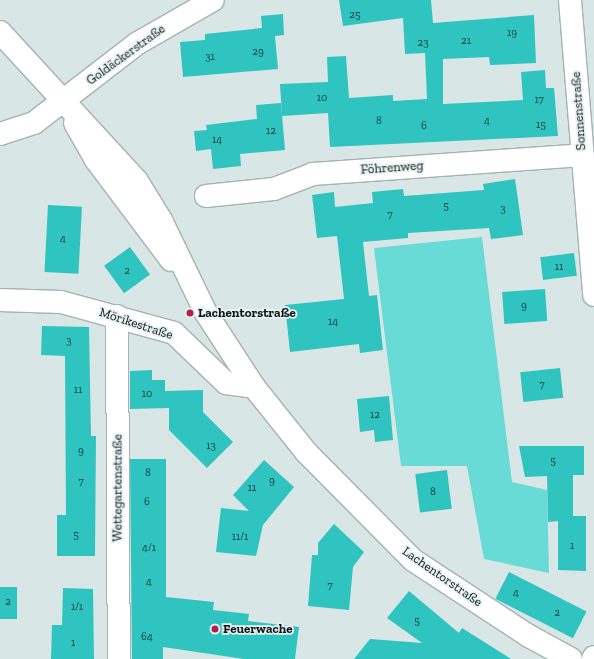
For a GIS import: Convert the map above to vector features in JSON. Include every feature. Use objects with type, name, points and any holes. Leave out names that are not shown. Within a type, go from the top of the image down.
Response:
[{"type":"street","name":"Goldäckerstraße","points":[[0,134],[34,123],[138,43],[213,0]]},
{"type":"street","name":"Sonnenstraße","points":[[570,0],[586,85],[582,156],[593,261],[594,295]]},
{"type":"street","name":"Lachentorstraße","points":[[0,32],[63,102],[106,143],[136,181],[161,220],[206,313],[254,387],[306,452],[413,560],[526,635],[571,659]]},
{"type":"street","name":"Föhrenweg","points":[[206,196],[274,189],[312,174],[582,156]]},
{"type":"street","name":"Mörikestraße","points":[[0,300],[61,302],[117,316],[174,333],[226,383],[254,387]]},
{"type":"street","name":"Wettegartenstraße","points":[[117,316],[119,659]]},
{"type":"shaded area","points":[[482,237],[512,482],[547,490],[549,573],[484,559],[467,466],[401,466],[374,248]]},
{"type":"building","points":[[339,0],[431,0],[433,23],[534,15],[536,63],[490,65],[489,57],[443,59],[443,104],[523,100],[521,72],[545,70],[546,88],[554,88],[558,136],[330,147],[328,113],[282,116],[280,84],[328,82],[327,57],[346,56],[349,98],[393,95],[393,101],[427,99],[425,53],[405,54],[403,18],[343,26]]},
{"type":"building","points":[[283,14],[284,35],[275,36],[278,69],[183,77],[180,42],[205,40],[205,34],[262,28],[261,16]]},
{"type":"building","points":[[281,103],[285,150],[240,154],[241,166],[213,169],[211,149],[196,151],[194,131],[207,130],[206,125],[257,119],[256,105]]},
{"type":"building","points":[[515,179],[523,235],[491,239],[489,228],[408,233],[408,238],[363,242],[369,296],[377,295],[383,350],[360,353],[359,344],[290,352],[285,305],[344,299],[337,236],[317,238],[312,195],[334,192],[335,207],[373,203],[372,192],[403,189],[404,196],[484,190],[483,184]]},
{"type":"building","points":[[48,205],[82,207],[78,274],[44,272]]},
{"type":"building","points":[[130,247],[150,275],[124,293],[104,266]]},
{"type":"building","points":[[574,253],[577,276],[543,280],[540,257]]},
{"type":"building","points":[[545,289],[547,321],[504,324],[502,292]]},
{"type":"building","points":[[42,326],[89,327],[91,436],[96,436],[95,556],[57,556],[57,515],[66,515],[65,356],[41,355]]},
{"type":"building","points":[[560,368],[563,398],[523,402],[520,372]]},
{"type":"building","points":[[152,370],[152,380],[165,380],[165,391],[203,390],[203,412],[233,442],[207,468],[169,430],[169,408],[130,409],[130,371]]},
{"type":"building","points":[[389,396],[393,440],[375,442],[374,430],[360,432],[357,399]]},
{"type":"building","points":[[519,446],[584,446],[584,475],[573,475],[573,516],[586,516],[586,571],[558,570],[558,521],[548,522],[547,476],[525,477]]},
{"type":"building","points":[[130,459],[166,459],[166,597],[214,602],[213,610],[249,614],[248,621],[299,627],[295,659],[244,659],[163,647],[163,659],[132,659]]},
{"type":"building","points":[[264,460],[294,487],[263,525],[256,556],[216,552],[221,508],[249,511],[233,495]]},
{"type":"building","points":[[447,470],[452,509],[420,513],[415,474]]},
{"type":"building","points":[[334,524],[364,552],[353,567],[349,610],[308,606],[312,555],[318,555],[318,543]]},
{"type":"building","points":[[509,572],[587,611],[573,638],[495,599]]},
{"type":"building","points":[[0,587],[17,587],[17,619],[0,619]]},
{"type":"building","points":[[63,588],[93,589],[94,659],[51,659],[52,625],[62,625]]},
{"type":"building","points":[[409,591],[459,633],[462,628],[511,659],[354,659],[370,639],[422,643],[387,618]]},
{"type":"place","name":"Lachentorstraße","points":[[190,313]]},
{"type":"place","name":"Feuerwache","points":[[215,629]]}]
